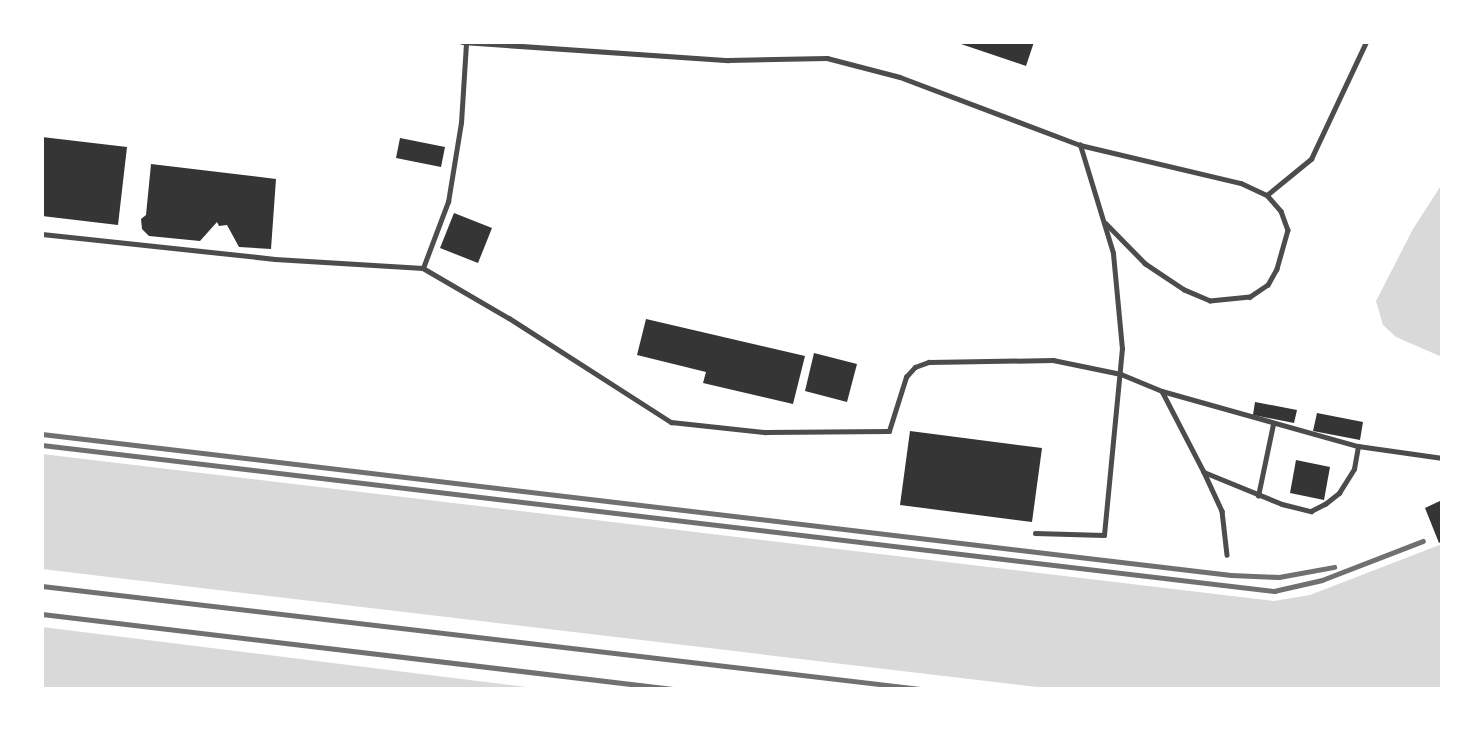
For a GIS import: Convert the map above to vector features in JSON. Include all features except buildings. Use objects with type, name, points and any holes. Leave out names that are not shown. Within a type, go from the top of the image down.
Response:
[{"type":"lane","points":[[1268,195],[1311,159],[1366,42]]},
{"type":"lane","points":[[423,268],[447,202],[461,123],[464,43],[728,60],[827,58],[900,77],[1080,145],[1241,183],[1268,195],[1281,211],[1288,230],[1277,269],[1268,285],[1250,297],[1233,302],[1210,301],[1184,290],[1145,264],[1106,224]]},
{"type":"lane","points":[[1035,533],[1104,535],[1121,374],[1117,281],[1106,224],[1080,145]]},
{"type":"lane","points":[[42,234],[275,259],[423,268],[509,318],[671,422],[765,432],[889,431],[906,377],[915,367],[929,362],[1053,360],[1121,374],[1162,391],[1358,446],[1442,458]]},
{"type":"lane","points":[[1162,391],[1222,511],[1227,555]]},
{"type":"lane","points":[[1258,496],[1273,423]]},
{"type":"lane","points":[[1204,472],[1258,496],[1311,510],[1325,504],[1339,493],[1354,468],[1358,446]]},
{"type":"shaded area","points":[[1442,184],[1442,357],[1396,337],[1383,325],[1376,301],[1413,229]]},
{"type":"shaded area","points":[[42,454],[1274,601],[1310,595],[1442,544],[1442,689],[1054,689],[42,569]]},
{"type":"shaded area","points":[[42,627],[543,689],[42,689]]},
{"type":"railway","points":[[42,434],[1231,575],[1279,577],[1334,567]]},
{"type":"railway","points":[[42,445],[1274,591],[1322,580],[1423,541]]},
{"type":"railway","points":[[42,586],[922,689]]},
{"type":"railway","points":[[42,614],[673,689]]}]
